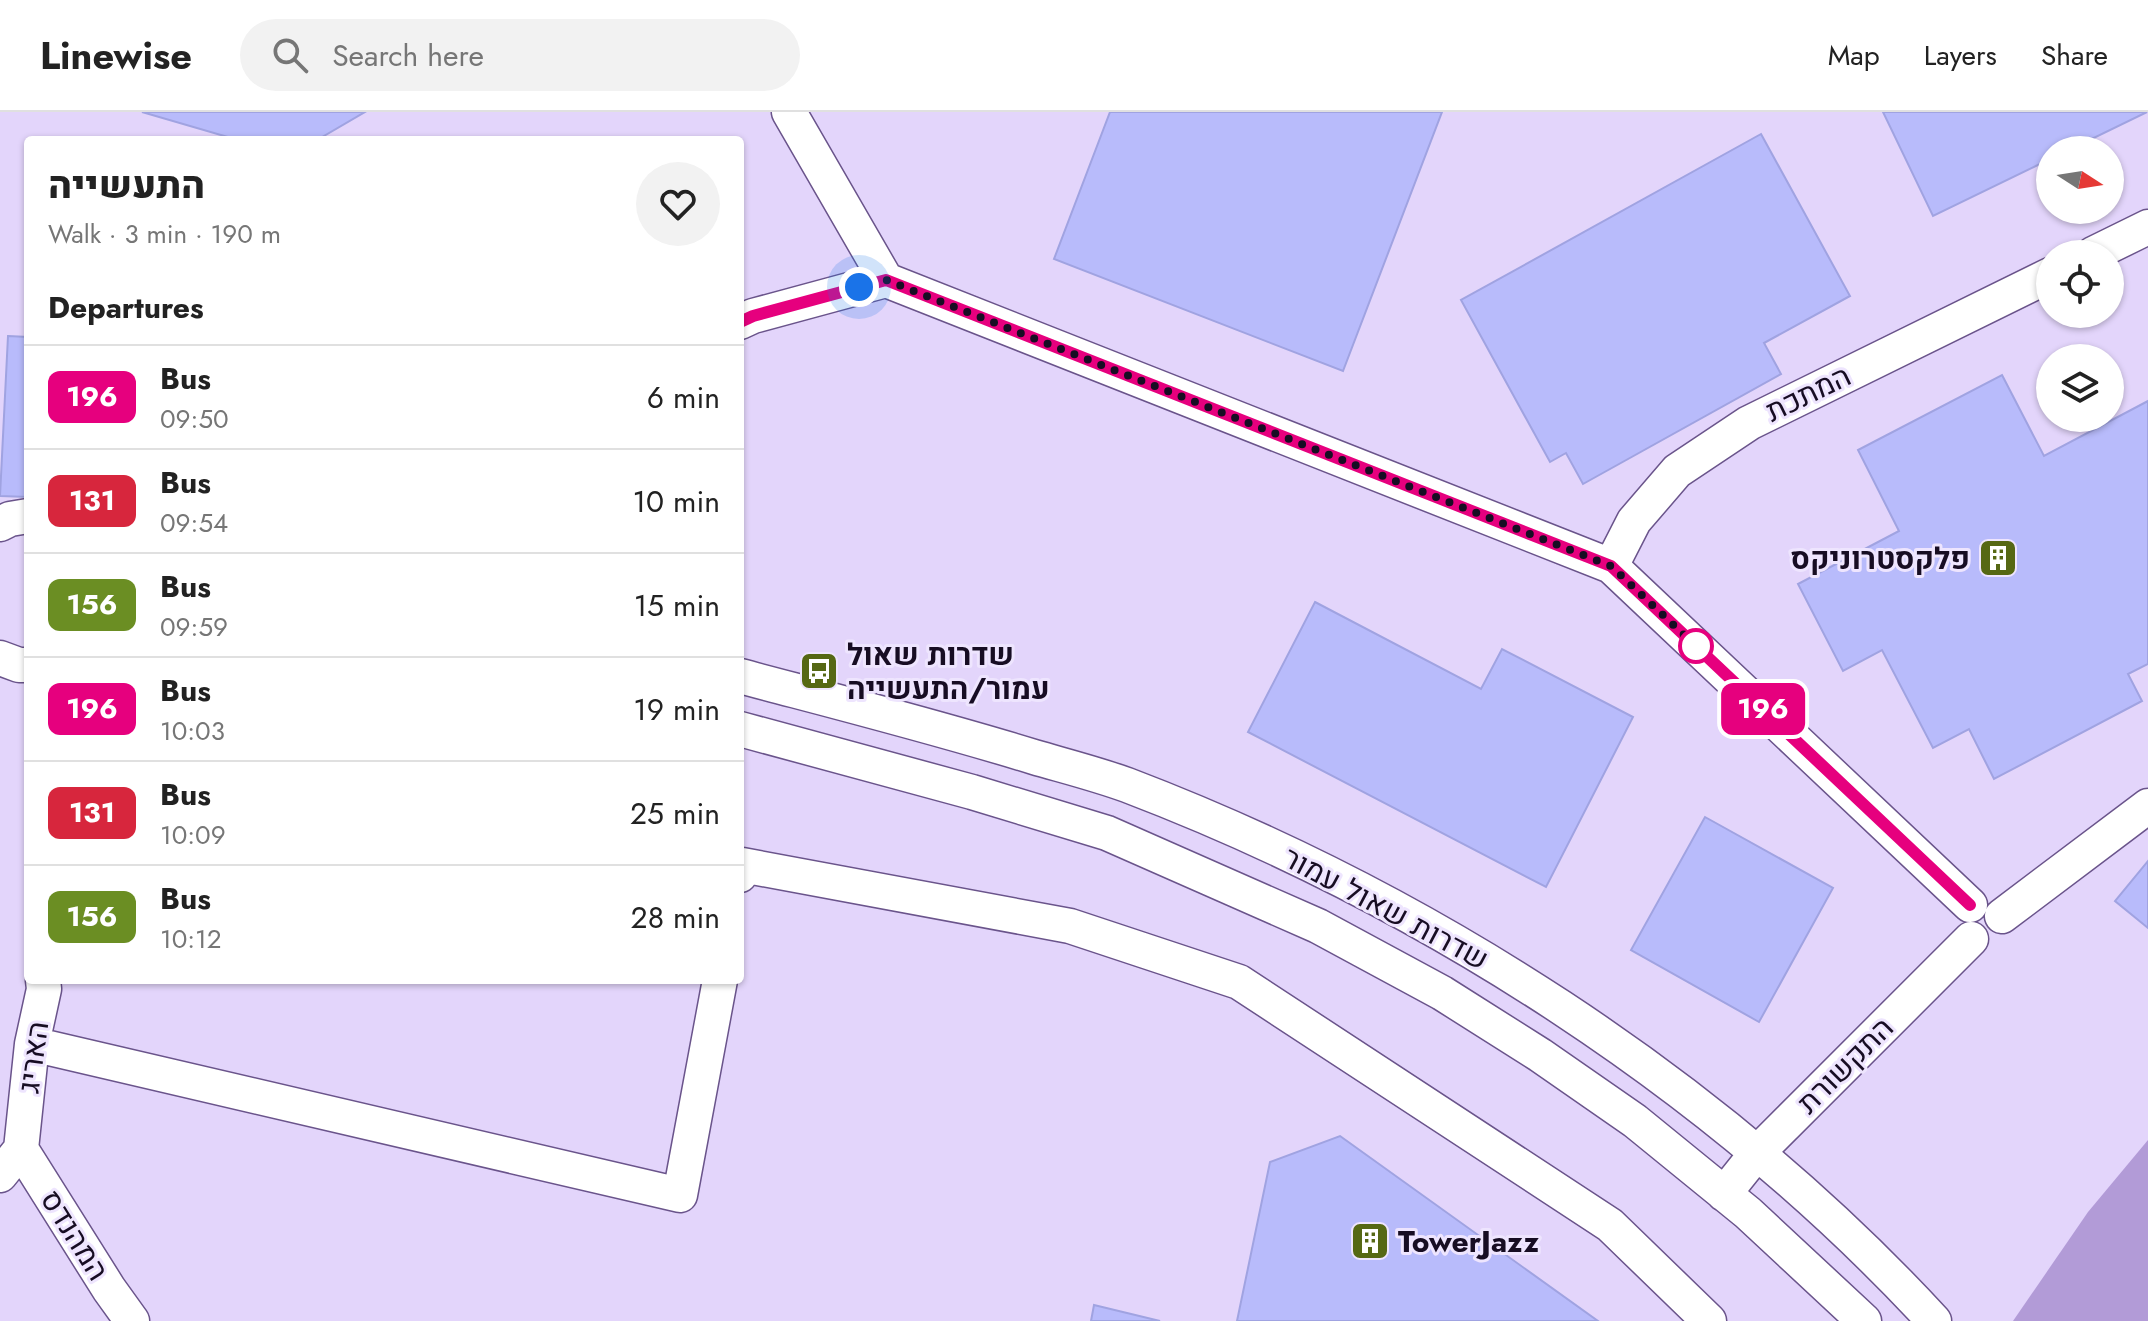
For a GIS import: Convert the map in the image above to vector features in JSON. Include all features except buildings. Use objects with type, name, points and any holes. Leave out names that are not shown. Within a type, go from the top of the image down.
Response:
[{"type":"street","points":[[789,112],[886,280]]},
{"type":"street","points":[[2122,240],[2148,227]]},
{"type":"street","points":[[744,320],[886,280],[1611,566],[1970,905]]},
{"type":"street","name":"המתכת","points":[[1611,566],[1634,521],[1677,471],[1749,423],[2036,282]]},
{"type":"street","points":[[0,524],[24,517]]},
{"type":"street","points":[[0,658],[24,665]]},
{"type":"street","name":"שדרות שאול עמור","points":[[744,677],[986,742],[1125,785],[1341,879],[1468,949],[1568,1012],[1666,1080],[1756,1154],[1901,1285],[1934,1321]]},
{"type":"street","name":"שדרות שאול עמור","points":[[744,730],[972,792],[1107,833],[1318,926],[1442,993],[1540,1055],[1635,1121],[1724,1194],[1864,1321]]},
{"type":"street","points":[[2002,916],[2148,806]]},
{"type":"street","points":[[744,865],[1070,926],[1239,982],[1610,1225],[1709,1321]]},
{"type":"street","points":[[1988,902],[2002,916],[2002,927],[1990,941],[1971,939],[1964,932],[1962,923],[1970,905],[1988,902]]},
{"type":"street","name":"התקשורת","points":[[1724,1194],[1756,1154],[1971,939]]},
{"type":"street","name":"האריג","points":[[10,1162],[43,984]]},
{"type":"street","points":[[32,1044],[680,1195],[719,984]]},
{"type":"street","name":"המהנדס","points":[[10,1162],[132,1321]]},
{"type":"shaded area","points":[[2148,1140],[2148,1321],[2013,1321],[2088,1212]]},
{"type":"bus line","name":"196","points":[[744,320],[886,280],[1611,566],[1970,905]]},
{"type":"place","name":"פלקסטרוניקס","points":[[1998,558]]},
{"type":"place","name":"שדרות שאול עמור/התעשייה","points":[[819,671]]},
{"type":"place","name":"TowerJazz","points":[[1370,1241]]},
{"type":"route","points":[[859,287],[886,280],[1611,566],[1701,651],[1696,646]]}]
